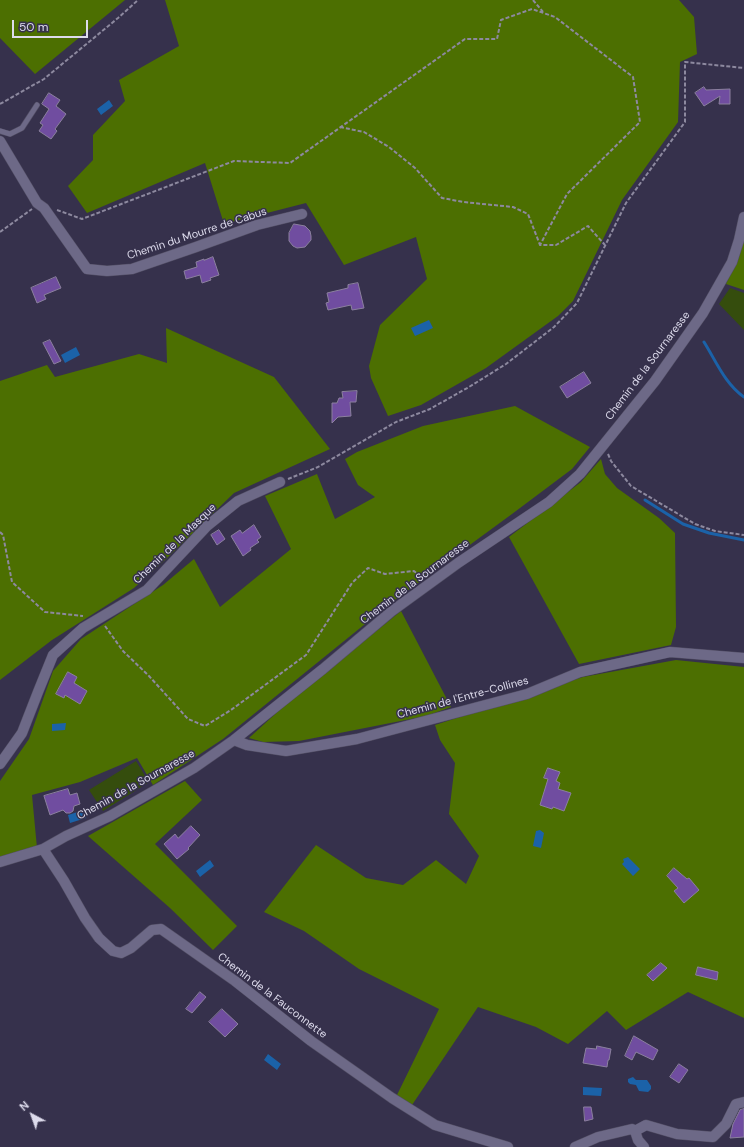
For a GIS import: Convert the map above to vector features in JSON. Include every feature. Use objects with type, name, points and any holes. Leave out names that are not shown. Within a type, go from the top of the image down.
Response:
[{"type":"street","name":"Chemin du Mourre de Cabus","points":[[0,140],[37,203],[44,208],[88,269],[107,272],[132,269],[257,225],[302,214]]},
{"type":"street","name":"Chemin de la Sournaresse","points":[[0,862],[43,849],[66,836],[110,816],[194,768],[234,740],[392,612],[429,584],[549,502],[580,474],[605,444],[655,381],[703,313],[732,262],[744,217]]},
{"type":"street","name":"Chemin de la Masque","points":[[0,764],[22,733],[53,655],[83,628],[147,590],[207,526],[238,501],[280,482]]},
{"type":"street","name":"Chemin de l'Entre-Collines","points":[[234,740],[247,745],[286,750],[357,739],[527,694],[580,672],[670,652],[744,658]]},
{"type":"street","name":"Chemin de la Fauconnette","points":[[43,849],[64,881],[85,918],[99,938],[113,951],[121,953],[131,948],[152,930],[161,929],[235,980],[311,1041],[392,1098],[435,1125],[508,1147]]},
{"type":"street","points":[[635,1132],[646,1125],[677,1134],[713,1137],[726,1124],[736,1104],[744,1102]]},
{"type":"street","points":[[575,1147],[598,1137],[632,1129],[644,1147]]},
{"type":"lane","points":[[0,131],[10,134],[22,128],[37,105]]},
{"type":"path","points":[[0,104],[44,79],[138,0]]},
{"type":"path","points":[[532,0],[544,13]]},
{"type":"path","points":[[56,210],[82,219],[234,161],[290,163],[465,39],[497,39],[501,20],[532,9],[555,17],[634,77],[640,122],[567,194],[540,245]]},
{"type":"path","points":[[280,482],[318,467],[396,422],[430,409],[469,387],[506,364],[554,327],[577,303],[626,203],[685,122],[685,62],[744,68]]},
{"type":"path","points":[[340,127],[364,132],[389,147],[415,168],[442,198],[463,202],[513,207],[528,214],[540,245]]},
{"type":"path","points":[[0,232],[32,209],[37,203]]},
{"type":"path","points":[[540,245],[556,244],[588,226],[605,245]]},
{"type":"path","points":[[605,444],[611,461],[631,486],[695,524],[715,531],[744,535]]},
{"type":"path","points":[[0,532],[3,535],[12,582],[45,612],[100,618],[123,651],[149,676],[188,719],[206,726],[306,654],[352,583],[368,568],[385,574],[414,571],[429,584]]},
{"type":"green space","points":[[0,0],[125,0],[35,74],[0,38]]},
{"type":"green space","points":[[165,0],[679,0],[694,17],[697,54],[680,62],[678,122],[622,200],[573,301],[558,316],[486,368],[421,405],[388,416],[371,378],[369,366],[380,325],[427,279],[416,237],[344,265],[306,203],[224,224],[205,163],[87,213],[68,186],[93,160],[93,135],[125,101],[119,80],[179,46]]},
{"type":"green space","points":[[744,237],[744,290],[726,284]]},
{"type":"green space","points":[[730,288],[744,293],[744,330],[719,304]]},
{"type":"green space","points":[[166,328],[274,377],[330,449],[234,493],[134,588],[52,640],[0,680],[0,381],[47,365],[55,377],[139,354],[167,363]]},
{"type":"green space","points":[[515,406],[590,447],[572,469],[396,599],[223,739],[153,785],[137,758],[80,782],[32,795],[37,848],[0,858],[0,781],[29,739],[53,671],[81,639],[163,585],[194,559],[220,607],[291,549],[265,496],[317,474],[335,519],[375,497],[358,485],[345,459],[357,452],[423,426]]},
{"type":"green space","points":[[601,459],[605,474],[617,488],[659,518],[675,533],[676,627],[671,645],[579,664],[509,537],[581,482]]},
{"type":"green space","points":[[401,611],[451,707],[426,716],[299,741],[263,742],[249,738],[285,705]]},
{"type":"green space","points":[[676,660],[744,667],[744,1018],[688,992],[626,1030],[607,1011],[568,1044],[536,1027],[478,1007],[412,1105],[397,1095],[439,1009],[359,969],[304,931],[264,912],[316,845],[366,878],[403,885],[436,860],[466,884],[479,856],[449,814],[455,763],[440,740],[435,725],[583,677]]},
{"type":"green space","points":[[136,761],[149,782],[103,811],[89,790]]},
{"type":"green space","points":[[185,781],[202,800],[155,844],[237,926],[213,950],[170,908],[88,836]]},
{"type":"water","points":[[109,100],[113,106],[101,115],[97,109]]},
{"type":"water","points":[[429,320],[433,328],[415,336],[411,328]]},
{"type":"water","points":[[76,347],[80,355],[65,363],[61,355]]},
{"type":"water","points":[[66,723],[65,730],[52,731],[52,724]]},
{"type":"water","points":[[84,810],[86,818],[70,823],[68,815]]},
{"type":"water","points":[[540,830],[544,833],[541,848],[533,846],[536,831]]},
{"type":"water","points":[[628,857],[640,869],[633,876],[622,864],[624,862],[623,859]]},
{"type":"water","points":[[210,860],[214,866],[200,877],[196,871]]},
{"type":"water","points":[[268,1054],[281,1064],[277,1070],[264,1060]]},
{"type":"water","points":[[633,1077],[636,1080],[647,1080],[651,1086],[651,1089],[648,1092],[639,1091],[636,1085],[628,1082],[628,1079]]},
{"type":"water","points":[[583,1087],[602,1088],[601,1096],[583,1095]]},
{"type":"building","points":[[704,87],[706,90],[730,89],[730,104],[719,104],[720,96],[704,106],[695,93]]},
{"type":"building","points":[[49,93],[60,100],[56,106],[66,114],[55,129],[57,131],[51,139],[39,131],[43,125],[40,123],[49,109],[42,104]]},
{"type":"building","points":[[294,224],[305,226],[310,231],[311,240],[305,247],[297,248],[289,241],[289,233]]},
{"type":"building","points":[[213,257],[219,275],[202,283],[200,275],[186,279],[184,271],[197,267],[196,262]]},
{"type":"building","points":[[56,277],[61,288],[44,295],[46,299],[37,303],[31,288]]},
{"type":"building","points":[[358,283],[364,308],[352,310],[351,305],[328,310],[326,303],[329,302],[327,293],[348,288],[348,285]]},
{"type":"building","points":[[50,340],[61,361],[54,364],[43,343]]},
{"type":"building","points":[[584,372],[591,383],[567,398],[560,387]]},
{"type":"building","points":[[357,391],[356,402],[350,402],[351,416],[338,417],[332,423],[332,403],[337,403],[339,398],[343,398],[342,392]]},
{"type":"building","points":[[254,525],[261,537],[257,540],[259,542],[250,548],[251,550],[243,556],[231,536],[240,530],[242,533]]},
{"type":"building","points":[[219,530],[225,539],[217,545],[211,535]]},
{"type":"building","points":[[68,672],[77,677],[74,683],[87,691],[80,704],[65,695],[64,698],[56,694]]},
{"type":"building","points":[[548,768],[560,772],[556,781],[560,783],[558,789],[571,793],[564,811],[553,807],[552,809],[540,805],[548,779],[544,778]]},
{"type":"building","points":[[68,789],[70,795],[77,793],[80,804],[74,806],[73,811],[70,813],[66,813],[63,810],[50,815],[44,796]]},
{"type":"building","points":[[191,826],[200,835],[188,848],[189,849],[177,859],[164,844],[175,834],[178,838]]},
{"type":"building","points":[[674,868],[687,879],[689,878],[699,890],[684,903],[674,891],[678,888],[667,876]]},
{"type":"building","points":[[661,963],[667,968],[653,981],[647,975]]},
{"type":"building","points":[[698,967],[718,972],[717,980],[696,975]]},
{"type":"building","points":[[200,992],[206,997],[192,1013],[186,1009]]},
{"type":"building","points":[[222,1009],[238,1024],[225,1037],[209,1022]]},
{"type":"building","points":[[634,1036],[658,1050],[653,1060],[636,1052],[632,1060],[625,1056]]},
{"type":"building","points":[[597,1046],[611,1049],[607,1067],[583,1063],[586,1048],[596,1049]]},
{"type":"building","points":[[679,1064],[688,1070],[679,1083],[670,1077]]},
{"type":"building","points":[[584,1107],[591,1107],[593,1119],[585,1121]]},
{"type":"building","points":[[744,1109],[744,1137],[730,1138],[733,1124],[740,1110]]},
{"type":"waterway","points":[[704,342],[721,372],[731,386],[744,397]]},
{"type":"waterway","points":[[645,500],[683,524],[709,533],[744,540]]}]
